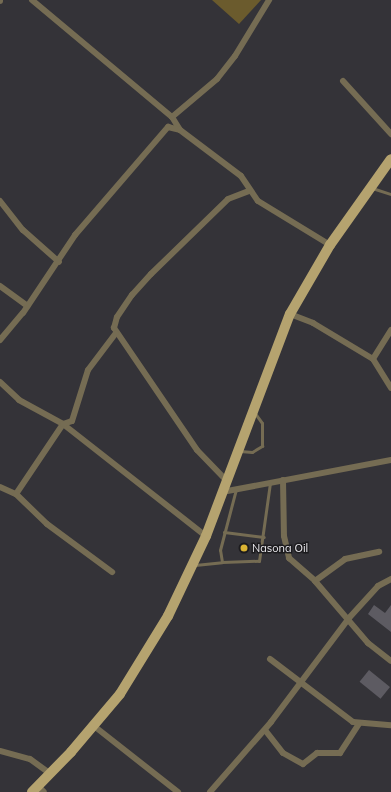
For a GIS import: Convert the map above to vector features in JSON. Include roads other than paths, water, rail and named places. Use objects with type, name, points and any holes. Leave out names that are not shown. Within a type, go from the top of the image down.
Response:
[{"type":"main road","points":[[38,790],[94,726],[136,670],[168,616],[206,536],[220,492],[290,314],[330,245],[391,159]]},
{"type":"street","points":[[32,0],[172,117],[180,130],[241,176],[249,191],[258,201],[330,245]]},
{"type":"street","points":[[172,117],[216,79],[269,0]]},
{"type":"street","points":[[343,81],[391,134]]},
{"type":"street","points":[[0,340],[28,306],[59,262],[75,235],[166,129],[180,130]]},
{"type":"street","points":[[16,494],[63,424],[72,421],[88,370],[116,333],[117,317],[132,294],[228,199],[249,191]]},
{"type":"street","points":[[0,201],[23,230],[59,262]]},
{"type":"street","points":[[0,286],[28,306]]},
{"type":"street","points":[[290,314],[313,323],[373,359],[391,388]]},
{"type":"street","points":[[373,359],[391,330]]},
{"type":"street","points":[[116,333],[197,450],[225,479]]},
{"type":"street","points":[[0,382],[18,400],[63,424],[206,536]]},
{"type":"street","points":[[220,492],[391,460]]},
{"type":"street","points":[[283,480],[286,547],[289,558],[315,581],[349,618],[368,643],[391,661]]},
{"type":"street","points":[[0,487],[16,494],[47,524],[112,572]]},
{"type":"street","points":[[315,581],[345,559],[379,552]]},
{"type":"street","points":[[210,792],[264,730],[349,618],[378,586],[391,579]]},
{"type":"street","points":[[270,659],[359,724],[391,725]]},
{"type":"street","points":[[264,730],[283,753],[303,764],[317,753],[340,753],[359,724]]},
{"type":"street","points":[[94,726],[178,792]]},
{"type":"street","points":[[0,751],[30,759],[51,774]]},
{"type":"lane","points":[[370,188],[391,194]]},
{"type":"lane","points":[[236,450],[252,452],[262,446],[262,423],[252,410]]},
{"type":"lane","points":[[192,565],[222,562],[257,563],[262,556],[270,483]]},
{"type":"lane","points":[[222,562],[220,550],[236,490]]},
{"type":"lane","points":[[224,532],[264,537]]},
{"type":"place","name":"Nasona Oil","points":[[244,548]]}]
